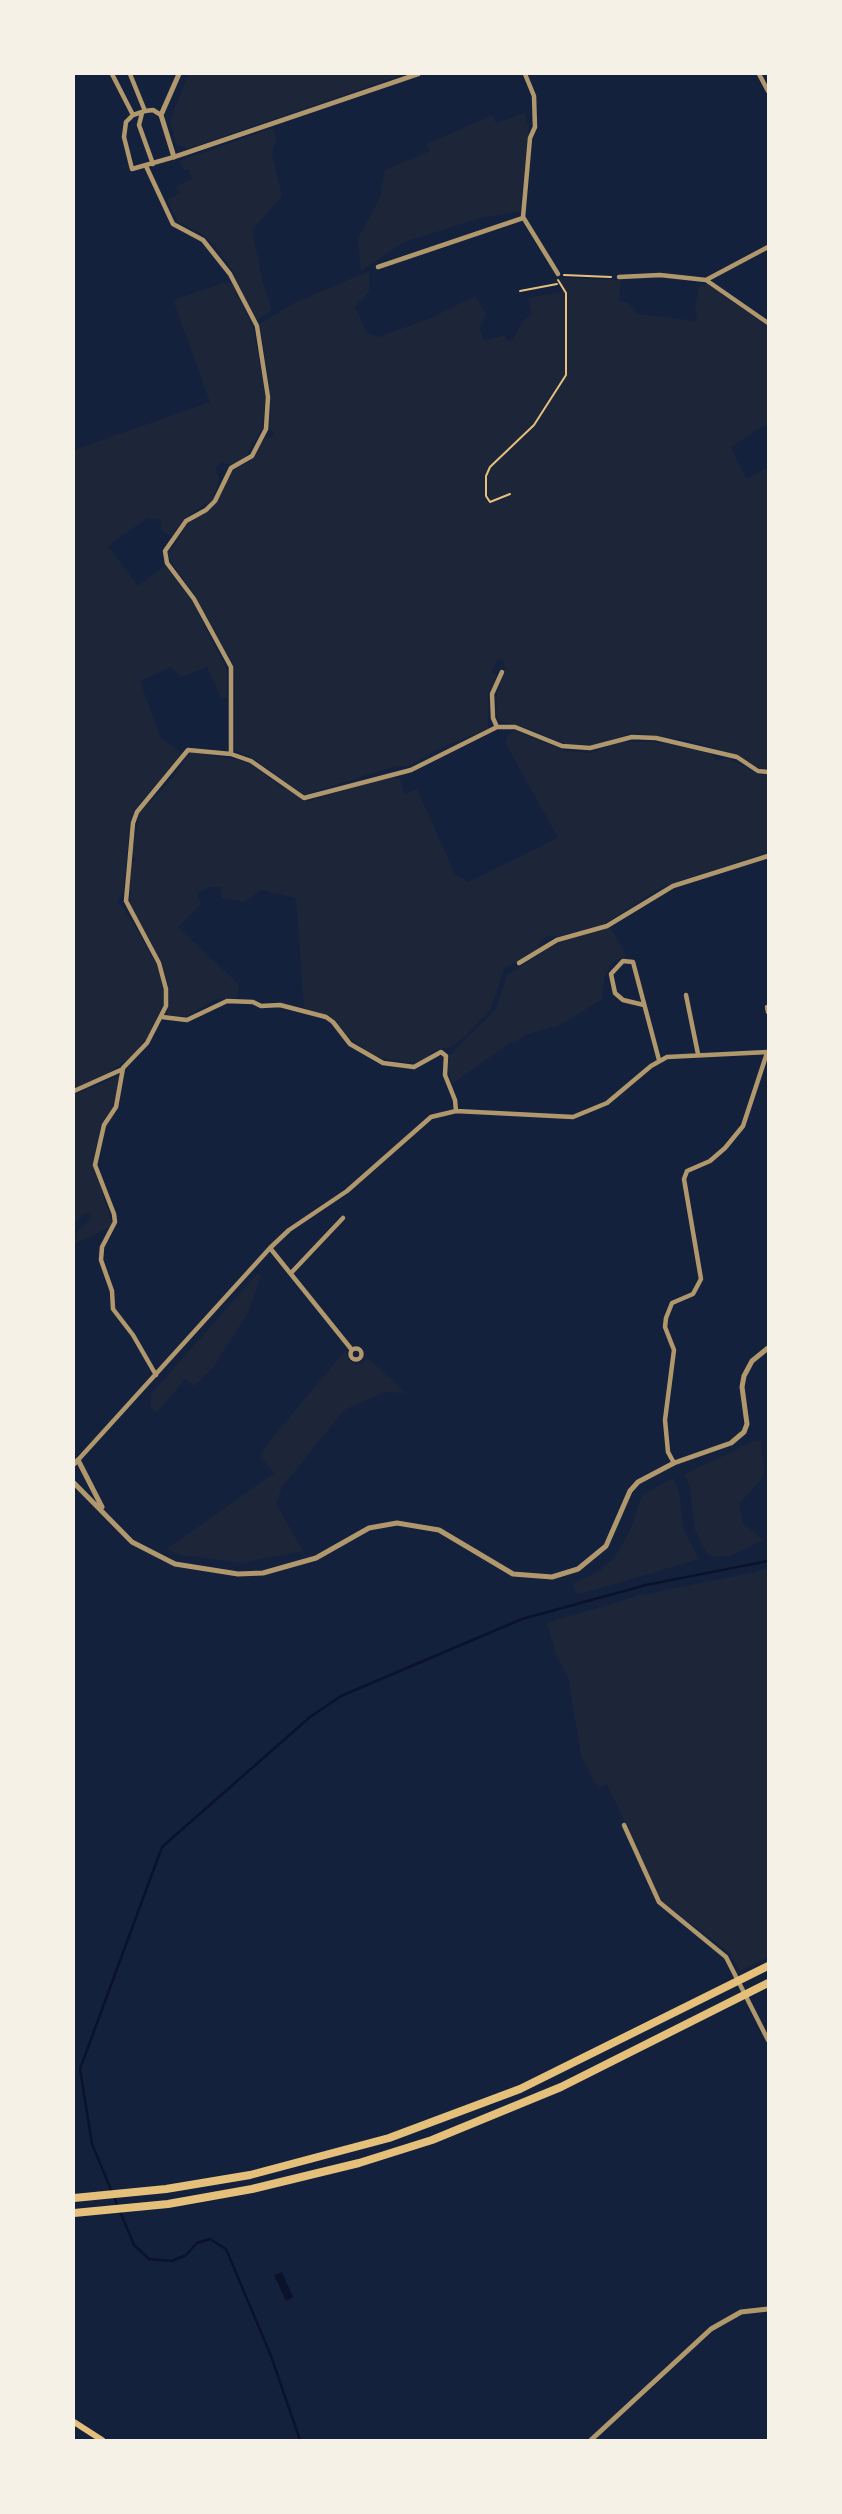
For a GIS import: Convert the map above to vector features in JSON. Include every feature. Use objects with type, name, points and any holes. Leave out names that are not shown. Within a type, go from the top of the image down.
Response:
[{"type":"highway","points":[[74,2197],[124,2194],[283,2167],[427,2126],[555,2073],[768,1966]]},
{"type":"highway","points":[[74,2213],[206,2198],[285,2182],[432,2140],[549,2092],[768,1983]]},
{"type":"main road","points":[[74,2422],[102,2441]]},
{"type":"street","points":[[113,74],[133,115]]},
{"type":"street","points":[[130,74],[144,111],[139,125],[153,164]]},
{"type":"street","points":[[174,158],[162,115],[179,74]]},
{"type":"street","points":[[162,115],[153,110],[144,111],[133,115],[126,122],[124,136],[132,169],[174,158],[418,74]]},
{"type":"street","points":[[525,74],[534,96],[535,127],[530,138],[523,218],[558,274]]},
{"type":"street","points":[[758,74],[768,91]]},
{"type":"street","points":[[146,166],[173,224],[203,240],[230,274],[257,326],[268,397],[266,429],[252,456],[231,468],[215,501],[206,510],[186,521],[165,551],[167,563],[194,599],[231,667],[231,754]]},
{"type":"street","points":[[378,267],[523,218]]},
{"type":"street","points":[[706,280],[768,247]]},
{"type":"street","points":[[619,277],[660,275],[706,280],[768,323]]},
{"type":"street","points":[[497,727],[492,718],[492,694],[502,672]]},
{"type":"street","points":[[74,1091],[124,1068],[147,1043],[166,1006],[166,989],[159,963],[126,901],[133,823],[137,811],[188,750],[231,754],[251,761],[304,798],[411,770],[497,727],[515,727],[562,746],[590,748],[632,737],[656,738],[737,757],[758,771],[768,772]]},
{"type":"street","points":[[519,963],[557,940],[607,926],[673,886],[768,856]]},
{"type":"street","points":[[644,1005],[623,1000],[615,993],[611,974],[623,961],[633,962],[659,1060]]},
{"type":"street","points":[[685,996],[698,1055]]},
{"type":"street","points":[[161,1017],[187,1020],[227,1001],[253,1002],[261,1006],[280,1005],[326,1017],[350,1044],[383,1063],[414,1067],[441,1052],[446,1056],[445,1075],[455,1100],[456,1111]]},
{"type":"street","points":[[107,1516],[76,1462],[270,1248],[289,1230],[347,1191],[420,1124],[431,1117],[456,1111],[573,1116],[607,1102],[659,1060],[673,1055],[725,1056],[768,1052],[743,1126],[725,1148],[710,1161],[694,1166],[684,1179],[701,1279],[693,1294],[672,1303],[666,1318],[665,1327],[674,1350],[665,1420],[668,1452],[674,1463]]},
{"type":"street","points":[[124,1068],[116,1107],[104,1125],[96,1151],[95,1165],[115,1222],[102,1247],[101,1260],[112,1291],[115,1315],[133,1335],[156,1375]]},
{"type":"street","points":[[290,1273],[343,1218]]},
{"type":"street","points":[[270,1248],[352,1350]]},
{"type":"street","points":[[74,1483],[132,1542],[161,1559],[238,1574],[263,1573],[316,1558],[369,1528],[397,1523],[439,1530],[513,1574],[552,1577],[578,1569],[597,1556],[612,1536],[630,1491],[653,1472],[722,1446],[744,1432],[747,1424],[742,1387],[744,1376],[752,1361],[768,1348]]},
{"type":"street","points":[[624,1825],[659,1902],[726,1957],[768,2040]]},
{"type":"street","points":[[592,2441],[711,2329],[741,2312],[768,2309]]},
{"type":"path","points":[[510,494],[490,502],[486,496],[486,476],[490,467],[534,425],[566,375],[566,293],[558,284],[558,274],[619,277]]},
{"type":"path","points":[[520,291],[558,284]]},
{"type":"shaded area","points":[[189,74],[405,74],[187,149],[176,144],[170,120]]},
{"type":"shaded area","points":[[525,113],[525,121],[529,124],[520,211],[477,219],[404,242],[361,271],[358,238],[380,198],[385,170],[430,151],[427,144],[492,115],[496,123]]},
{"type":"shaded area","points":[[273,128],[276,140],[272,155],[282,196],[252,230],[263,283],[272,310],[256,321],[233,271],[217,249],[202,234],[178,222],[167,200],[180,193],[176,186],[192,179],[188,169],[184,170],[179,161]]},
{"type":"shaded area","points":[[369,271],[369,292],[355,307],[367,333],[379,337],[433,317],[475,296],[486,314],[480,328],[484,341],[505,335],[506,340],[512,341],[523,321],[532,313],[528,298],[562,292],[559,278],[621,280],[619,301],[629,303],[638,314],[697,321],[695,307],[699,286],[707,284],[768,326],[768,423],[731,447],[746,479],[768,467],[768,769],[759,768],[735,754],[686,740],[633,733],[592,745],[566,744],[521,726],[500,721],[496,713],[497,693],[505,671],[504,662],[498,659],[491,672],[497,676],[488,694],[488,729],[445,746],[408,766],[395,766],[304,795],[253,758],[234,750],[235,687],[232,663],[195,597],[167,555],[190,520],[213,508],[233,470],[250,461],[266,437],[272,438],[274,433],[269,427],[271,400],[260,324],[294,303]]},
{"type":"shaded area","points":[[227,282],[232,284],[253,327],[266,396],[263,427],[245,457],[231,465],[221,462],[216,468],[219,481],[213,499],[182,520],[172,536],[161,530],[161,520],[147,518],[108,546],[138,586],[166,565],[192,601],[227,670],[227,698],[221,698],[207,667],[181,677],[171,667],[140,681],[161,738],[182,753],[134,811],[130,822],[123,892],[117,902],[125,910],[157,965],[164,989],[163,1005],[146,1039],[134,1054],[104,1077],[74,1088],[74,450],[210,402],[173,300]]},
{"type":"shaded area","points":[[515,730],[565,751],[591,753],[617,742],[657,742],[707,751],[716,760],[728,758],[760,775],[768,775],[768,852],[662,887],[604,924],[557,937],[548,936],[540,941],[538,949],[504,969],[491,1008],[466,1036],[451,1047],[433,1051],[425,1061],[416,1063],[374,1057],[348,1037],[335,1019],[304,1008],[296,898],[261,890],[244,902],[222,898],[220,887],[210,887],[197,893],[201,904],[178,927],[239,986],[236,998],[216,999],[185,1017],[167,1015],[169,990],[162,962],[130,905],[131,862],[135,860],[132,853],[140,812],[173,778],[191,752],[249,762],[280,786],[308,801],[385,778],[400,778],[404,794],[417,789],[455,874],[468,882],[558,838],[505,742],[508,735]]},
{"type":"shaded area","points":[[611,928],[626,955],[611,964],[604,978],[602,999],[561,1025],[525,1035],[514,1044],[511,1042],[452,1084],[447,1067],[450,1055],[496,1009],[507,975],[560,941]]},
{"type":"shaded area","points":[[119,1076],[113,1106],[101,1124],[93,1164],[112,1222],[111,1227],[74,1244],[77,1236],[75,1233],[92,1218],[87,1212],[74,1223],[74,1095]]},
{"type":"shaded area","points":[[257,1274],[261,1276],[248,1313],[213,1368],[194,1386],[185,1379],[157,1413],[151,1408],[151,1394]]},
{"type":"shaded area","points":[[345,1351],[348,1359],[355,1365],[364,1363],[367,1357],[406,1393],[385,1392],[344,1410],[282,1487],[276,1504],[303,1551],[242,1563],[181,1555],[167,1549],[274,1473],[260,1457],[267,1444]]},
{"type":"shaded area","points":[[756,1440],[761,1441],[764,1472],[761,1480],[739,1504],[743,1523],[764,1540],[730,1556],[712,1557],[706,1552],[695,1530],[690,1487],[685,1474]]},
{"type":"shaded area","points":[[673,1478],[679,1491],[683,1528],[699,1559],[577,1595],[572,1584],[599,1571],[614,1558],[629,1533],[642,1495]]},
{"type":"shaded area","points":[[768,1569],[768,1957],[740,1971],[727,1951],[661,1901],[607,1784],[598,1788],[581,1756],[568,1676],[557,1658],[547,1623],[637,1596]]},
{"type":"shaded area","points":[[282,2272],[293,2297],[286,2301],[274,2275]]},
{"type":"waterway","points":[[300,2440],[271,2356],[226,2249],[210,2239],[197,2243],[186,2255],[172,2261],[149,2259],[134,2245],[92,2144],[80,2069],[162,1847],[310,1717],[341,1696],[522,1619],[646,1585],[768,1561]]}]
